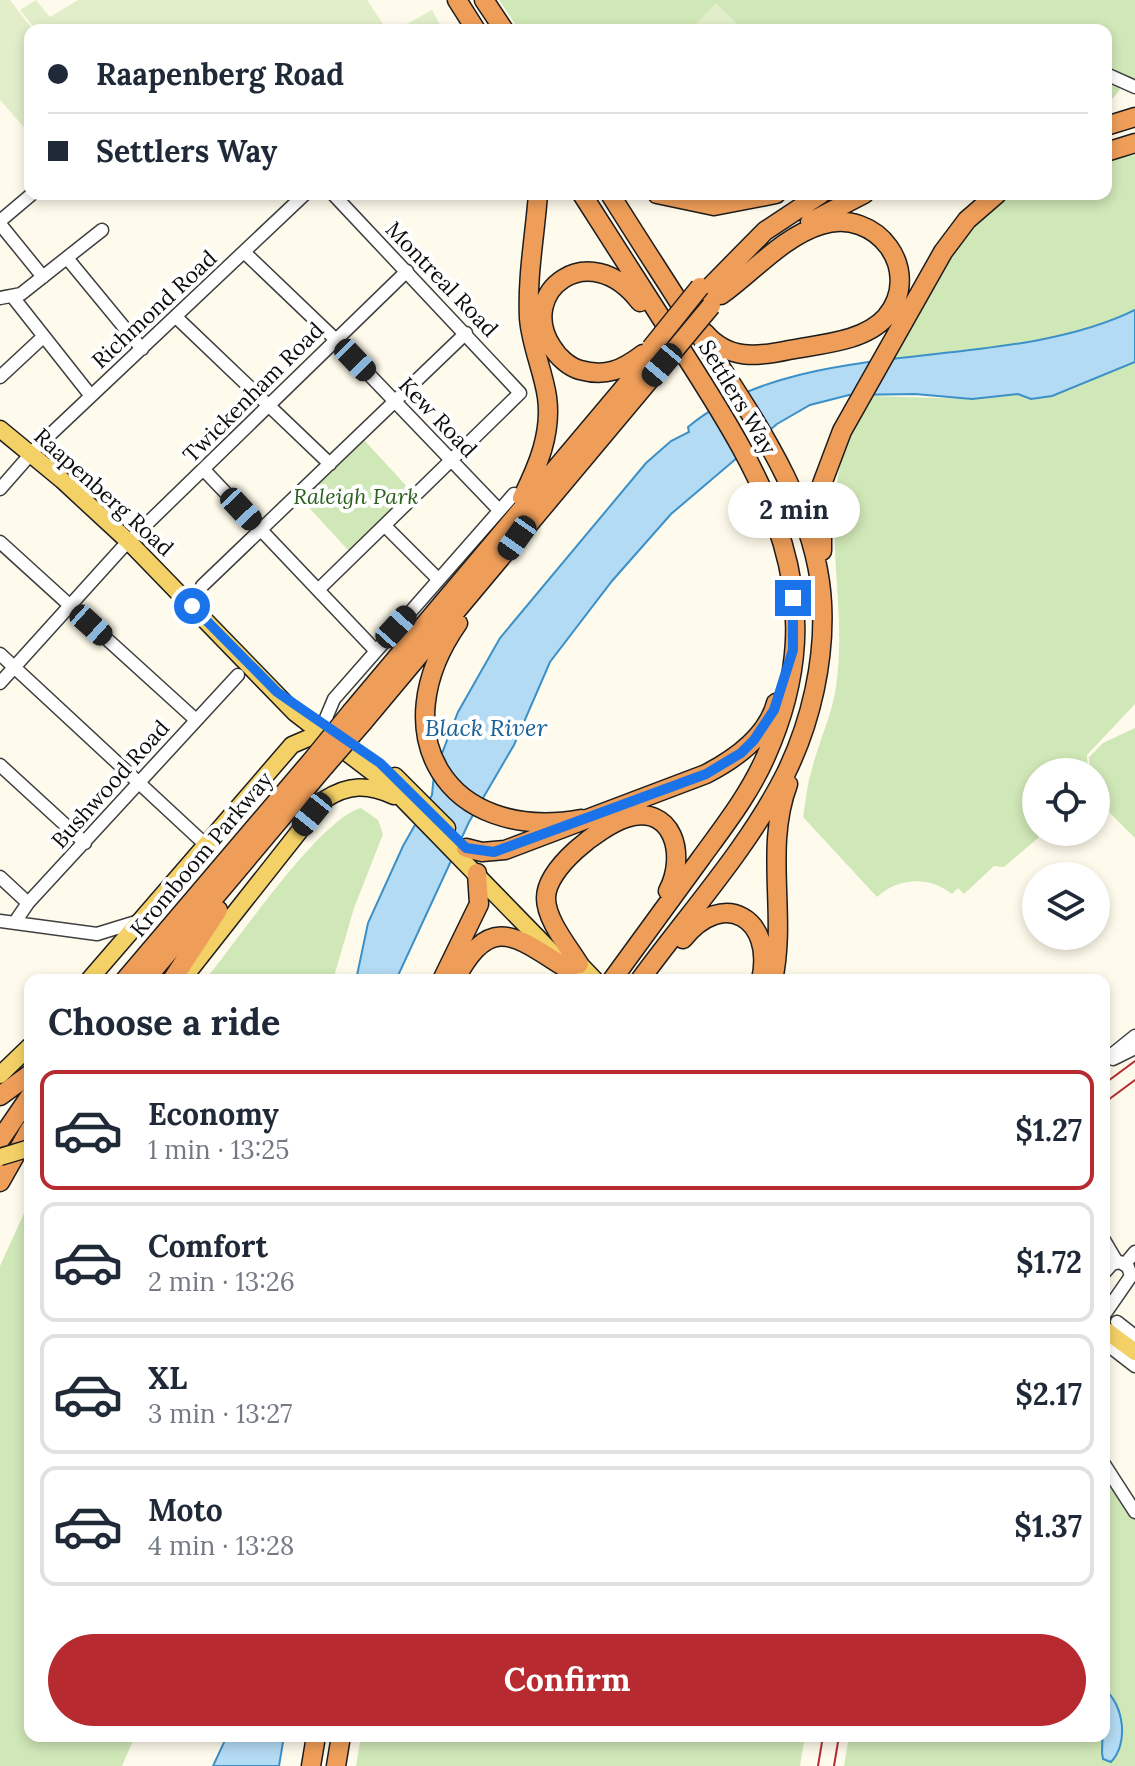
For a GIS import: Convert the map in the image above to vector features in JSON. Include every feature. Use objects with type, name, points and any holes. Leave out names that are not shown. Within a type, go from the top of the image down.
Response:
[{"type":"highway","points":[[457,0],[472,24]]},
{"type":"highway","points":[[484,0],[500,24]]},
{"type":"highway","points":[[1112,124],[1135,117]]},
{"type":"highway","points":[[1112,142],[1135,136]]},
{"type":"highway","points":[[1112,150],[1135,143]]},
{"type":"highway","points":[[537,200],[528,282],[530,322],[548,399],[540,463],[431,671],[424,705],[426,733],[443,775],[468,802],[491,816],[533,825],[581,819]]},
{"type":"highway","name":"Settlers Way","points":[[586,200],[750,459],[775,512],[787,554],[793,598],[793,650],[781,716],[760,770],[740,803],[616,974]]},
{"type":"highway","name":"Settlers Way","points":[[614,200],[731,384],[793,494],[809,536],[822,602],[819,671],[798,744],[778,787],[754,825],[644,974]]},
{"type":"highway","points":[[686,200],[714,206],[745,200]]},
{"type":"highway","points":[[319,763],[509,524],[709,295],[735,259],[765,231],[812,200]]},
{"type":"highway","points":[[709,295],[790,233],[853,200]]},
{"type":"highway","points":[[822,602],[825,573],[820,529],[822,484],[829,459],[848,419],[943,252],[967,220],[990,200]]},
{"type":"highway","points":[[675,296],[711,340],[736,354],[759,356],[857,335],[885,317],[899,291],[896,260],[884,238],[864,224],[838,220],[801,234],[709,295]]},
{"type":"highway","points":[[656,355],[612,372],[596,374],[574,369],[557,355],[544,335],[542,315],[546,300],[555,286],[569,275],[585,270],[603,272],[619,278],[666,326]]},
{"type":"highway","points":[[463,850],[505,850],[706,774],[741,753],[774,710],[793,650]]},
{"type":"highway","points":[[774,974],[780,948],[775,854],[785,792],[801,750],[798,744]]},
{"type":"highway","name":"Kromboom Parkway","points":[[150,974],[283,816],[319,763]]},
{"type":"highway","name":"Kromboom Parkway","points":[[129,974],[319,763]]},
{"type":"highway","points":[[176,974],[283,816]]},
{"type":"highway","points":[[582,974],[548,909],[546,901],[551,877],[564,861],[628,817],[643,816],[661,823],[675,839],[679,854],[675,878],[652,926]]},
{"type":"highway","points":[[445,974],[479,904],[477,873]]},
{"type":"highway","points":[[655,974],[693,926],[711,915],[732,914],[758,930],[764,944],[762,974]]},
{"type":"highway","points":[[458,974],[469,953],[483,942],[505,936],[528,942],[582,974]]},
{"type":"highway","points":[[0,1096],[24,1078]]},
{"type":"highway","points":[[0,1140],[24,1105]]},
{"type":"highway","points":[[0,1182],[24,1140]]},
{"type":"highway","points":[[311,1766],[315,1742]]},
{"type":"highway","points":[[336,1766],[340,1742]]},
{"type":"main road","name":"Raapenberg Road","points":[[0,429],[129,542],[295,713],[373,758],[582,974]]},
{"type":"main road","name":"Raapenberg Road","points":[[277,692],[326,730],[403,799],[420,808]]},
{"type":"main road","points":[[94,974],[292,745],[299,726],[295,713]]},
{"type":"main road","points":[[292,745],[326,730]]},
{"type":"main road","points":[[187,974],[324,800],[336,792],[359,786],[403,799]]},
{"type":"main road","name":"Raapenberg Road","points":[[463,850],[477,873],[582,974]]},
{"type":"main road","points":[[0,1075],[24,1052]]},
{"type":"main road","points":[[0,1157],[24,1150]]},
{"type":"main road","points":[[1111,1326],[1135,1352]]},
{"type":"street","points":[[1112,77],[1135,87]]},
{"type":"street","points":[[25,200],[0,223],[43,277]]},
{"type":"street","name":"Richmond Road","points":[[0,489],[31,454],[299,200]]},
{"type":"street","name":"Montreal Road","points":[[339,200],[520,393],[453,462]]},
{"type":"street","points":[[6,297],[21,294],[102,230]]},
{"type":"street","name":"Kew Road","points":[[244,252],[335,339],[509,524]]},
{"type":"street","points":[[67,258],[142,349]]},
{"type":"street","name":"Twickenham Road","points":[[0,683],[129,542],[407,271]]},
{"type":"street","points":[[6,297],[91,396]]},
{"type":"street","points":[[176,317],[330,464]]},
{"type":"street","points":[[202,586],[466,333]]},
{"type":"street","points":[[0,377],[43,337]]},
{"type":"street","points":[[319,589],[453,462]]},
{"type":"street","points":[[204,470],[375,650]]},
{"type":"street","points":[[326,730],[326,718],[334,699],[438,579],[509,524],[514,494]]},
{"type":"street","points":[[386,527],[438,579]]},
{"type":"street","points":[[0,542],[196,720]]},
{"type":"street","points":[[0,654],[207,846]]},
{"type":"street","name":"Bushwood Road","points":[[15,922],[28,903],[238,675]]},
{"type":"street","points":[[0,765],[85,843]]},
{"type":"street","points":[[0,877],[28,903]]},
{"type":"street","points":[[0,921],[97,934],[129,926],[157,905]]},
{"type":"street","points":[[1110,1057],[1135,1036]]},
{"type":"street","points":[[1110,1059],[1135,1048]]},
{"type":"street","points":[[1110,1247],[1127,1268],[1129,1282],[1110,1307]]},
{"type":"street","points":[[1127,1268],[1135,1252]]},
{"type":"street","points":[[1111,1326],[1135,1336]]},
{"type":"street","points":[[1110,1347],[1135,1366]]},
{"type":"street","points":[[1110,1473],[1135,1512]]},
{"type":"green space","points":[[0,0],[10,0],[28,24],[24,24],[24,127],[0,100]]},
{"type":"green space","points":[[36,0],[50,17],[78,0],[367,0],[383,24],[31,24],[20,10]]},
{"type":"green space","points":[[499,0],[1135,0],[1135,83],[1122,79],[1119,91],[1112,99],[1112,24],[515,24]]},
{"type":"green space","points":[[716,3],[738,24],[696,24]]},
{"type":"green space","points":[[432,10],[440,24],[407,24]]},
{"type":"green space","points":[[1135,155],[1135,310],[1078,332],[1048,339],[894,360],[896,346],[944,262],[976,219],[992,204],[999,200],[1112,200],[1112,159]]},
{"type":"green space","points":[[1135,362],[1135,704],[1087,758],[1022,758],[1022,846],[1029,846],[1004,867],[994,866],[964,894],[958,888],[952,894],[933,884],[913,881],[894,886],[877,897],[803,817],[810,775],[836,687],[839,611],[835,501],[840,465],[852,430],[872,396],[972,399],[1019,394],[1031,399],[1052,396]]},
{"type":"green space","name":"Raleigh Park","points":[[364,440],[412,492],[349,551],[301,499]]},
{"type":"green space","points":[[1135,728],[1135,838],[1110,813],[1110,758],[1089,758],[1103,743]]},
{"type":"green space","points":[[361,808],[378,820],[383,834],[354,908],[335,974],[210,974],[302,857],[344,817]]},
{"type":"green space","points":[[24,1213],[24,1742],[132,1742],[122,1766],[0,1766],[0,1266]]},
{"type":"green space","points":[[1110,1480],[1135,1519],[1135,1766],[844,1766],[848,1742],[1110,1742]]},
{"type":"green space","points":[[360,1742],[804,1742],[800,1766],[356,1766]]},
{"type":"water","name":"Black River","points":[[1135,310],[1135,362],[1052,396],[1031,399],[1018,394],[972,399],[915,394],[849,395],[810,405],[777,424],[671,514],[612,581],[550,662],[514,745],[469,822],[399,974],[357,974],[368,923],[403,846],[432,795],[434,774],[458,712],[500,638],[646,463],[671,441],[689,432],[688,427],[734,398],[787,378],[844,366],[1025,342],[1082,330]]},
{"type":"water","points":[[1110,1695],[1120,1714],[1122,1735],[1117,1754],[1111,1762],[1103,1759],[1102,1742],[1110,1742]]},
{"type":"water","points":[[224,1742],[283,1742],[279,1766],[213,1766]]},
{"type":"pier","points":[[738,391],[770,436],[739,462],[706,408]]},
{"type":"railway","points":[[1110,1080],[1135,1061]]},
{"type":"railway","points":[[1110,1099],[1135,1080]]},
{"type":"railway","points":[[818,1766],[822,1742]]},
{"type":"railway","points":[[834,1766],[838,1742]]},
{"type":"route","points":[[192,606],[277,692],[380,763],[419,798],[466,848],[494,852],[706,774],[741,753],[774,710],[793,650],[793,598]]}]
